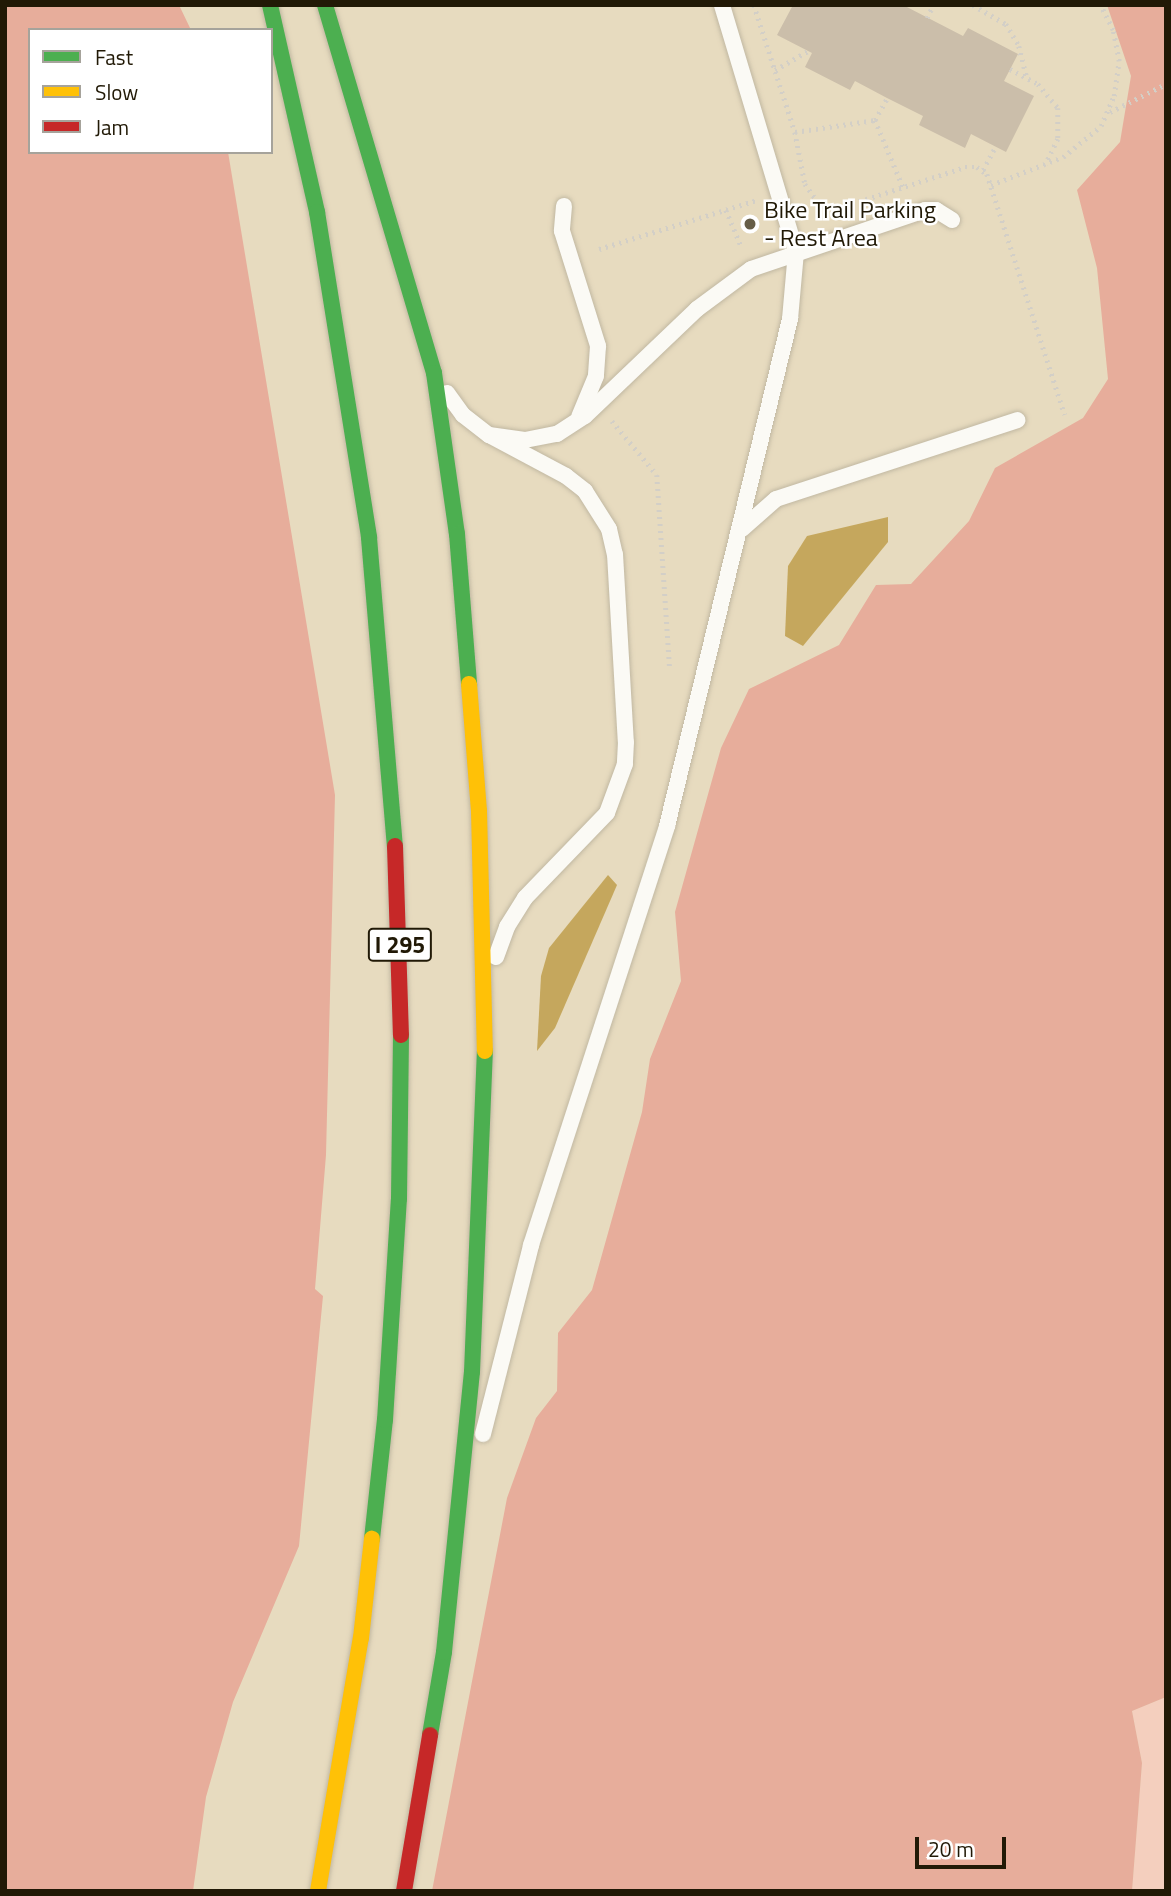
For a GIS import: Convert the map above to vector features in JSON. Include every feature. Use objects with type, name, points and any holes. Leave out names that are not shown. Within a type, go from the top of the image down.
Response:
[{"type":"highway","name":"I 295","points":[[270,5],[317,212],[354,427],[382,648],[399,910],[399,1199],[386,1406],[361,1638],[318,1891]]},
{"type":"highway","points":[[325,5],[426,340],[452,487],[472,694],[486,1015],[477,1289],[451,1597],[404,1891]]},
{"type":"lane","points":[[451,1597],[512,1310],[652,880],[788,331],[796,252],[767,164],[766,139],[722,5]]},
{"type":"lane","points":[[564,206],[562,231],[598,346],[592,392],[572,426]]},
{"type":"lane","points":[[489,435],[541,439],[572,426],[722,288],[751,269],[925,210],[936,210],[952,220]]},
{"type":"lane","points":[[426,340],[446,393],[463,415],[489,435],[566,476],[597,507],[608,529],[615,554],[625,764],[607,813],[525,898],[507,927],[490,978],[486,1015]]},
{"type":"lane","points":[[736,540],[751,517],[776,499],[1017,420]]},
{"type":"path","points":[[927,18],[933,5]]},
{"type":"path","points":[[973,5],[1006,24],[1019,46],[1027,78]]},
{"type":"path","points":[[991,186],[1043,167],[1091,138],[1109,112],[1119,61],[1113,30],[1100,5]]},
{"type":"path","points":[[775,70],[808,51]]},
{"type":"path","points":[[1010,69],[1049,92],[1058,108],[1058,139],[1043,167]]},
{"type":"path","points":[[1109,112],[1166,84]]},
{"type":"path","points":[[875,120],[887,98]]},
{"type":"path","points":[[795,132],[875,120]]},
{"type":"path","points":[[875,120],[903,187]]},
{"type":"path","points":[[983,170],[995,146]]},
{"type":"path","points":[[599,250],[805,184]]},
{"type":"path","points":[[615,415],[612,425],[648,459],[657,475],[670,671]]},
{"type":"shaded area","points":[[5,5],[179,5],[190,28],[28,28],[28,154],[228,154],[335,795],[326,1155],[315,1289],[323,1296],[299,1546],[233,1702],[206,1797],[193,1891],[5,1891]]},
{"type":"shaded area","points":[[1107,5],[1166,5],[1166,1697],[1132,1711],[1142,1763],[1132,1891],[432,1891],[507,1498],[536,1418],[557,1391],[558,1333],[592,1290],[642,1112],[650,1059],[681,981],[675,912],[721,748],[749,689],[839,645],[876,585],[911,584],[969,521],[995,468],[1083,418],[1108,379],[1097,268],[1077,190],[1120,142],[1131,76]]},
{"type":"shaded area","points":[[888,517],[888,542],[803,646],[785,636],[788,566],[807,536]]},
{"type":"shaded area","points":[[608,875],[617,885],[555,1028],[537,1051],[541,976],[549,948]]},
{"type":"shaded area","points":[[1166,1697],[1166,1891],[1132,1891],[1142,1763],[1132,1711]]},
{"type":"building","points":[[793,5],[903,5],[963,36],[968,28],[1018,54],[1004,81],[1034,96],[1006,152],[971,134],[965,148],[919,125],[923,116],[855,81],[850,90],[805,67],[812,53],[777,35]]},
{"type":"traffic: fast","points":[[270,5],[317,212],[369,538],[395,846]]},
{"type":"traffic: fast","points":[[325,5],[434,373],[457,534],[469,684]]},
{"type":"traffic: fast","points":[[372,1539],[385,1420],[399,1199],[401,1035]]},
{"type":"traffic: fast","points":[[430,1735],[444,1652],[472,1372],[485,1051]]},
{"type":"traffic: slow","points":[[469,684],[479,811],[485,1051]]},
{"type":"traffic: slow","points":[[318,1891],[361,1638],[372,1539]]},
{"type":"traffic: jam","points":[[395,846],[401,1035]]},
{"type":"traffic: jam","points":[[404,1891],[430,1735]]},
{"type":"place","name":"Bike Trail Parking - Rest Area","points":[[750,224]]}]
